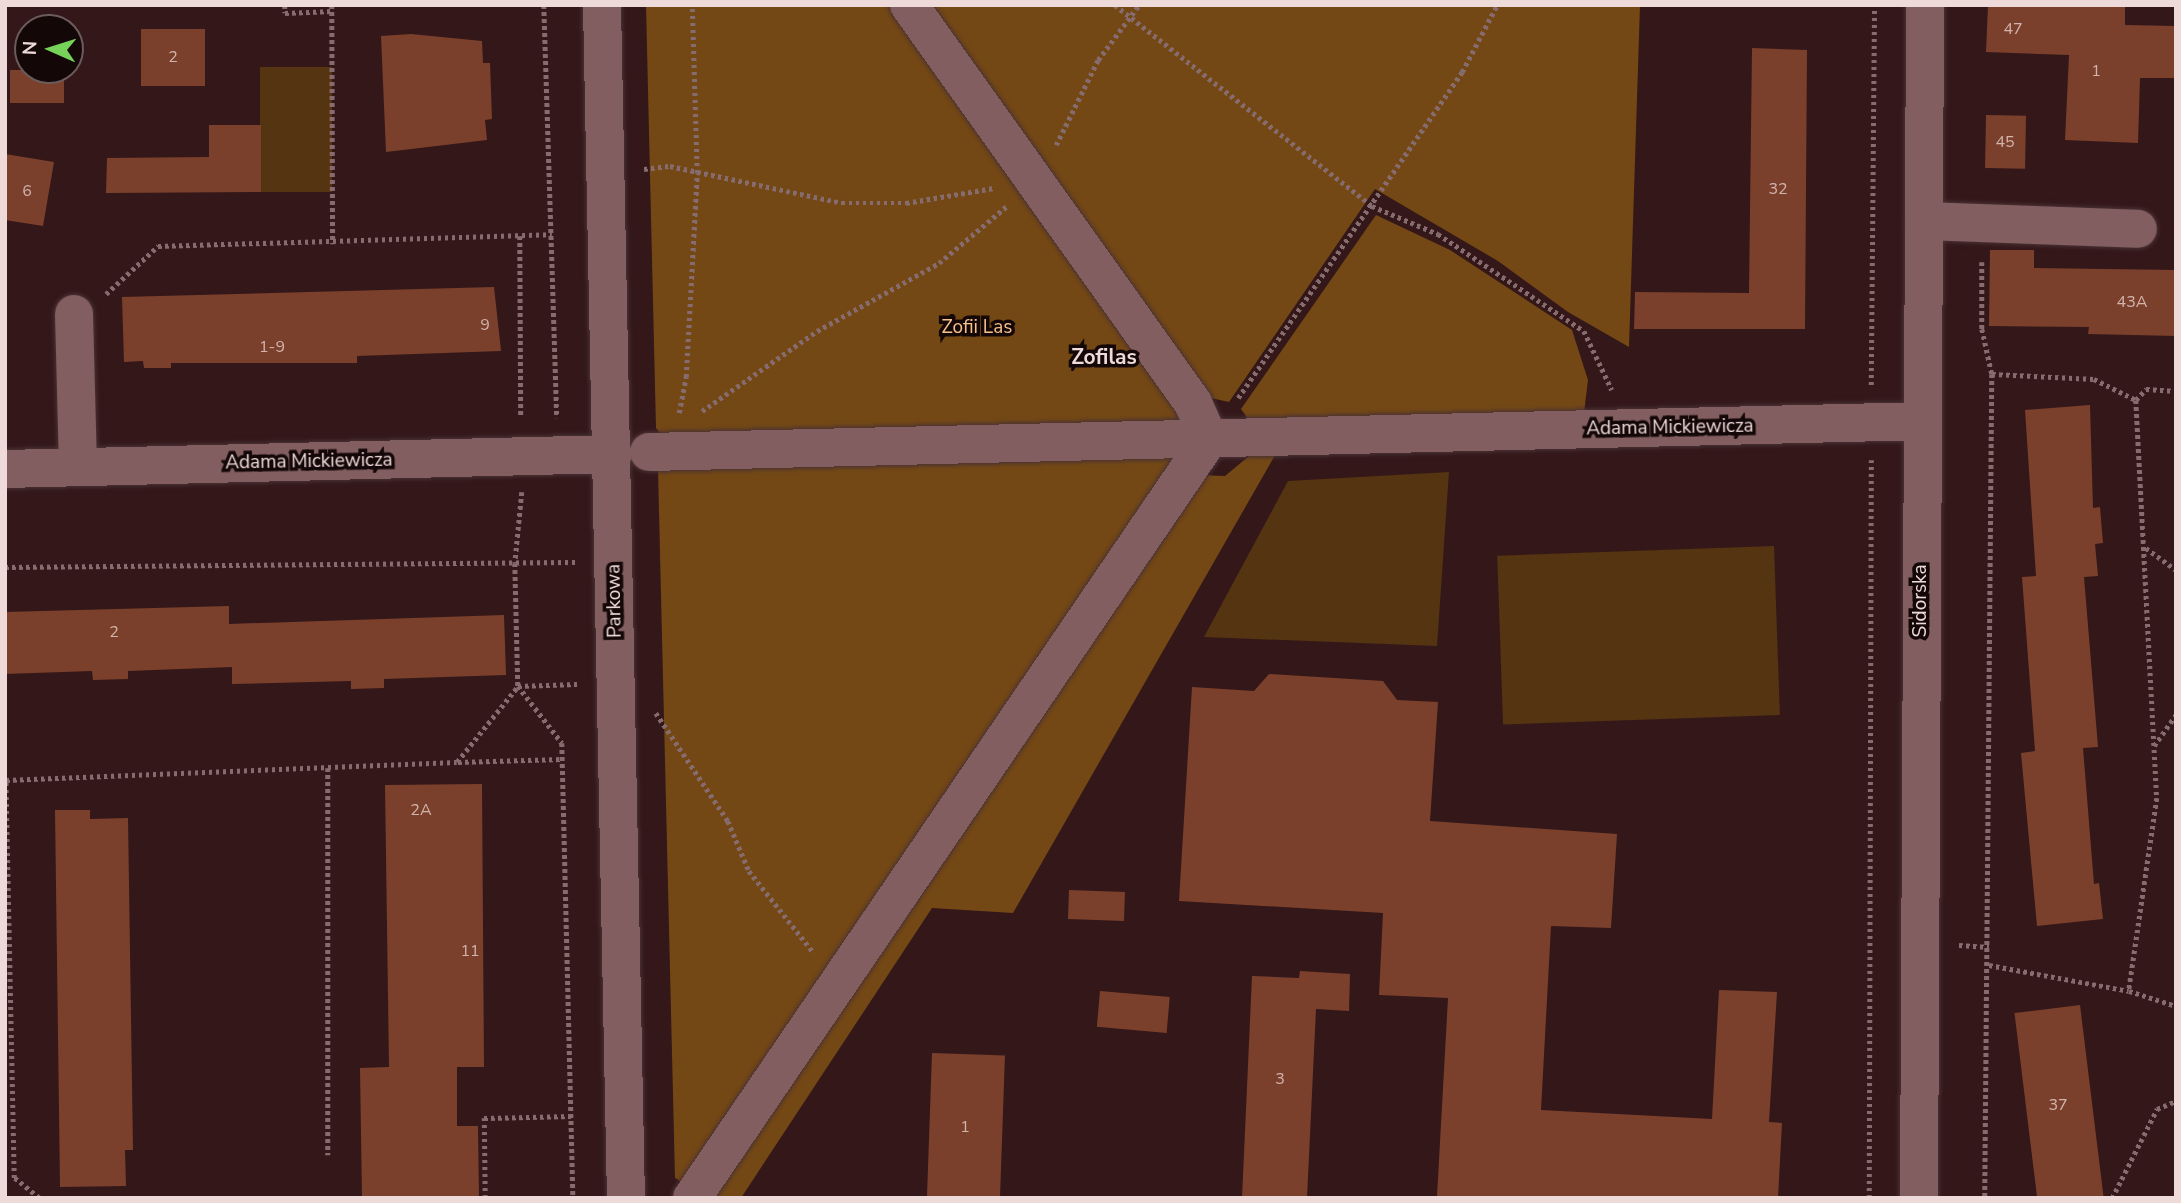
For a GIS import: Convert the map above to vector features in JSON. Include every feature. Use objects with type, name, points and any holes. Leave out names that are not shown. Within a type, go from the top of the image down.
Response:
[{"type":"street","name":"Parkowa","points":[[602,5],[645,453],[614,561],[626,1198]]},
{"type":"street","points":[[692,1198],[1209,439],[1193,403],[909,5]]},
{"type":"street","name":"Sidorska","points":[[1919,1198],[1925,5]]},
{"type":"street","points":[[1924,221],[2138,229]]},
{"type":"street","points":[[74,314],[78,467]]},
{"type":"street","name":"Adama Mickiewicza","points":[[5,469],[521,441],[645,453],[1922,421]]},
{"type":"path","points":[[285,5],[285,13],[332,8],[333,244]]},
{"type":"path","points":[[521,441],[557,425],[544,5]]},
{"type":"path","points":[[645,453],[686,377],[697,173],[692,5]]},
{"type":"path","points":[[1115,5],[1372,206],[1438,234],[1584,331],[1606,370],[1623,429]]},
{"type":"path","points":[[645,453],[817,331],[939,262],[1034,181],[1098,60],[1132,19],[1139,5]]},
{"type":"path","points":[[1209,439],[1462,72],[1497,5]]},
{"type":"path","points":[[1869,1198],[1874,5]]},
{"type":"path","points":[[643,169],[670,166],[842,204],[906,203],[1034,181]]},
{"type":"path","points":[[1983,223],[1982,328],[1992,374],[1985,1198]]},
{"type":"path","points":[[74,314],[86,313],[159,246],[333,244],[552,234]]},
{"type":"path","points":[[520,236],[521,441],[515,563],[518,686],[562,743],[573,1198]]},
{"type":"path","points":[[1992,374],[2094,379],[2136,400]]},
{"type":"path","points":[[2129,991],[2157,798],[2146,548],[2136,400],[2146,389],[2176,391]]},
{"type":"path","points":[[2146,548],[2176,570]]},
{"type":"path","points":[[5,567],[614,561]]},
{"type":"path","points":[[457,762],[518,686],[616,682]]},
{"type":"path","points":[[655,712],[727,821],[749,871],[839,984]]},
{"type":"path","points":[[2153,746],[2176,714]]},
{"type":"path","points":[[39,1198],[14,1178],[6,780],[563,759]]},
{"type":"path","points":[[328,768],[328,1155]]},
{"type":"path","points":[[1989,965],[2129,991],[2176,1006]]},
{"type":"path","points":[[2112,1198],[2158,1110],[2176,1101]]},
{"type":"path","points":[[485,1198],[484,1118],[571,1116]]},
{"type":"shaded area","points":[[260,67],[332,67],[332,192],[260,192]]},
{"type":"shaded area","points":[[1449,472],[1437,646],[1204,637],[1288,481]]},
{"type":"shaded area","points":[[1774,546],[1780,715],[1503,725],[1497,556]]},
{"type":"green space","name":"Zofii Las","points":[[646,5],[898,5],[1182,413],[1175,425],[663,437],[656,428]]},
{"type":"green space","points":[[923,5],[1640,5],[1629,347],[1568,312],[1498,261],[1375,189],[1229,402],[1211,398]]},
{"type":"green space","points":[[1376,215],[1450,250],[1572,330],[1588,380],[1584,413],[1251,423],[1241,409]]},
{"type":"green space","points":[[1278,450],[1013,913],[932,908],[741,1198],[707,1198],[1198,475],[1225,476],[1249,456]]},
{"type":"green space","points":[[1175,453],[1178,459],[682,1182],[675,1178],[658,469]]},
{"type":"building","points":[[1988,5],[2125,5],[2125,25],[2176,26],[2176,78],[2140,78],[2138,143],[2065,140],[2069,55],[1986,52]]},
{"type":"building","points":[[141,29],[205,29],[205,86],[141,86]]},
{"type":"building","points":[[411,34],[482,41],[483,63],[490,63],[492,119],[485,120],[487,140],[386,152],[381,36]]},
{"type":"building","points":[[1752,48],[1807,50],[1805,329],[1634,329],[1635,292],[1749,293]]},
{"type":"building","points":[[10,70],[14,70],[14,84],[64,84],[64,103],[10,103]]},
{"type":"building","points":[[1986,115],[2026,116],[2025,169],[1985,168]]},
{"type":"building","points":[[209,125],[261,125],[261,192],[106,193],[107,158],[209,157]]},
{"type":"building","points":[[5,154],[54,162],[43,226],[5,220]]},
{"type":"building","points":[[1990,250],[2034,250],[2034,268],[2176,270],[2176,336],[2088,334],[2089,327],[1989,326]]},
{"type":"building","points":[[494,287],[501,351],[357,356],[357,363],[171,363],[171,368],[144,368],[143,361],[124,362],[122,297]]},
{"type":"building","points":[[2090,405],[2093,508],[2100,507],[2103,543],[2095,544],[2098,576],[2084,577],[2098,747],[2083,748],[2094,884],[2099,883],[2103,919],[2037,926],[2021,753],[2035,751],[2022,577],[2036,576],[2025,410]]},
{"type":"building","points":[[229,606],[229,624],[504,615],[506,675],[384,679],[384,688],[351,689],[351,681],[232,684],[232,667],[128,671],[128,679],[93,680],[92,671],[5,674],[5,612]]},
{"type":"building","points":[[1269,674],[1383,681],[1397,700],[1438,702],[1430,821],[1617,834],[1611,928],[1551,926],[1541,1110],[1712,1119],[1719,990],[1777,992],[1769,1122],[1782,1123],[1778,1198],[1437,1196],[1448,998],[1379,995],[1383,913],[1179,901],[1192,687],[1254,691]]},
{"type":"building","points":[[482,784],[484,1067],[457,1067],[457,1126],[478,1126],[479,1198],[362,1198],[360,1068],[389,1067],[385,785]]},
{"type":"building","points":[[55,810],[90,810],[90,819],[128,818],[133,1150],[125,1150],[126,1186],[60,1187]]},
{"type":"building","points":[[1069,890],[1125,892],[1124,921],[1068,919]]},
{"type":"building","points":[[1300,971],[1350,974],[1349,1011],[1316,1009],[1307,1198],[1242,1198],[1252,976],[1299,978]]},
{"type":"building","points":[[1100,991],[1170,997],[1167,1033],[1097,1027]]},
{"type":"building","points":[[2080,1005],[2104,1198],[2037,1198],[2014,1013]]},
{"type":"building","points":[[932,1053],[1005,1056],[1000,1198],[927,1198]]},
{"type":"district","name":"Zofilas","points":[[1104,357]]}]
